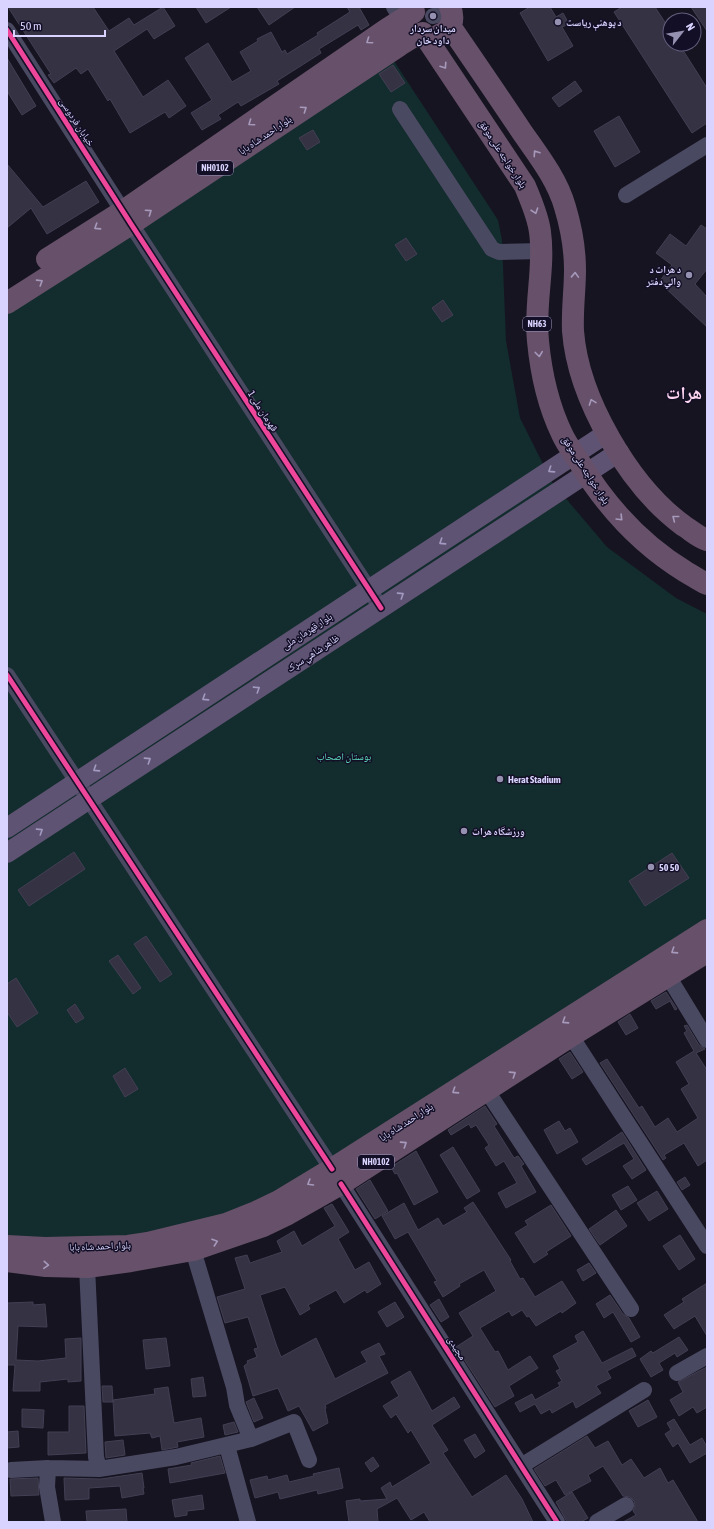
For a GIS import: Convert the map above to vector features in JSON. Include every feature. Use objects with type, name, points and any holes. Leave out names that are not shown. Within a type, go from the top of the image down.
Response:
[{"type":"highway","name":"بلوار احمد شاه بابا","points":[[7,303],[127,217],[427,15]]},
{"type":"highway","name":"بلوار خواجه علی موفق","points":[[427,15],[525,186],[536,212],[542,251],[537,304],[538,339],[542,374],[550,404],[562,434],[586,474],[610,508],[638,536],[670,562],[707,584]]},
{"type":"highway","points":[[427,15],[552,176],[565,206],[572,240],[575,270],[573,331],[581,370],[594,407],[607,433],[646,490],[671,516],[700,537],[707,540]]},
{"type":"highway","name":"بلوار احمد شاه بابا","points":[[7,285],[127,217]]},
{"type":"highway","name":"بلوار احمد شاه بابا","points":[[7,1262],[46,1266],[87,1267],[131,1261],[193,1250],[263,1226],[288,1214],[337,1177],[707,930]]},
{"type":"highway","name":"بلوار احمد شاه بابا","points":[[7,1246],[45,1248],[128,1246],[148,1243],[226,1224],[256,1212],[337,1177],[487,1091],[571,1036],[707,952]]},
{"type":"main road","name":"بلوار قهرمان ملی","points":[[7,828],[607,433]]},
{"type":"main road","name":"ظاهر شاهي سړک","points":[[7,853],[619,452]]},
{"type":"street","name":"خیابان فردوسی","points":[[7,30],[127,217]]},
{"type":"street","points":[[400,109],[492,249],[499,252],[542,251]]},
{"type":"street","points":[[626,195],[707,145]]},
{"type":"street","name":"قهرمان ملی 1","points":[[127,217],[381,608]]},
{"type":"street","name":"مجیدی","points":[[7,675],[337,1177],[557,1522]]},
{"type":"street","points":[[668,976],[707,1040]]},
{"type":"street","points":[[571,1036],[707,1246]]},
{"type":"street","points":[[487,1091],[631,1309]]},
{"type":"street","points":[[193,1250],[234,1387],[237,1405],[251,1440]]},
{"type":"street","points":[[87,1267],[96,1457],[99,1469]]},
{"type":"street","points":[[677,1373],[707,1356]]},
{"type":"street","points":[[521,1466],[644,1390]]},
{"type":"street","points":[[11,1470],[48,1468],[99,1469],[176,1457],[251,1440],[294,1422],[309,1460]]},
{"type":"street","points":[[227,1446],[248,1522]]},
{"type":"street","points":[[48,1468],[47,1486],[53,1522]]},
{"type":"street","points":[[597,1522],[626,1504]]},
{"type":"green space","name":"بوستان اصحاب","points":[[392,58],[498,220],[502,240],[506,341],[520,418],[552,482],[607,547],[676,598],[707,614],[707,922],[311,1177],[176,1234],[7,1240],[7,308]]},
{"type":"building","points":[[8,7],[93,7],[109,31],[129,18],[134,25],[163,7],[175,26],[154,39],[147,29],[114,51],[143,97],[168,80],[186,106],[169,118],[165,112],[130,133],[110,99],[108,101],[88,69],[81,74],[76,68],[54,83],[48,75],[51,74]]},
{"type":"building","points":[[196,7],[231,7],[206,23]]},
{"type":"building","points":[[257,7],[295,7],[269,25]]},
{"type":"building","points":[[347,7],[359,7],[369,25],[361,30],[358,25],[319,49],[321,53],[277,81],[279,84],[241,106],[238,102],[218,115],[221,119],[202,130],[191,113],[212,100],[185,58],[208,43],[232,82],[251,71],[240,52],[258,41],[257,39],[271,32],[282,52],[285,50],[287,54],[318,35],[317,33],[350,12]]},
{"type":"building","points":[[530,7],[550,7],[556,17],[563,13],[569,24],[562,27],[573,46],[548,61],[520,13]]},
{"type":"building","points":[[622,7],[655,7],[662,18],[662,52],[684,52],[707,88],[707,123],[692,133],[614,12]]},
{"type":"building","points":[[691,7],[707,7],[707,31],[702,24],[702,12],[694,12]]},
{"type":"building","points":[[7,58],[36,106],[22,115],[7,91]]},
{"type":"building","points":[[393,65],[405,83],[391,92],[379,74]]},
{"type":"building","points":[[575,81],[582,91],[559,107],[552,98]]},
{"type":"building","points":[[619,116],[640,152],[615,167],[594,131]]},
{"type":"building","points":[[313,130],[320,142],[307,150],[299,138]]},
{"type":"building","points":[[7,164],[43,207],[86,181],[99,202],[47,234],[31,208],[7,228]]},
{"type":"building","points":[[701,225],[707,229],[707,269],[695,284],[707,297],[707,327],[659,282],[672,265],[656,253],[670,234],[686,246]]},
{"type":"building","points":[[406,238],[417,254],[406,261],[395,245]]},
{"type":"building","points":[[443,300],[453,315],[442,322],[432,308]]},
{"type":"building","points":[[74,852],[85,869],[29,906],[18,890]]},
{"type":"building","points":[[672,853],[689,878],[645,906],[629,881]]},
{"type":"building","points":[[146,936],[172,974],[160,982],[134,944]]},
{"type":"building","points":[[118,955],[141,988],[133,994],[109,961]]},
{"type":"building","points":[[16,978],[38,1013],[17,1027],[7,1012],[7,984]]},
{"type":"building","points":[[666,992],[677,1009],[675,1010],[670,1001],[656,1009],[651,1001]]},
{"type":"building","points":[[75,1004],[84,1018],[76,1023],[67,1010]]},
{"type":"building","points":[[630,1014],[638,1028],[626,1035],[618,1022]]},
{"type":"building","points":[[687,1025],[699,1045],[705,1049],[696,1053],[707,1070],[707,1160],[698,1166],[684,1143],[664,1155],[666,1158],[663,1160],[600,1063],[607,1059],[639,1108],[642,1106],[655,1127],[668,1118],[677,1132],[698,1118],[681,1089],[689,1084],[676,1062],[694,1051],[684,1033],[687,1031],[684,1026]]},
{"type":"building","points":[[570,1052],[583,1072],[572,1079],[559,1059]]},
{"type":"building","points":[[125,1068],[138,1089],[125,1097],[113,1076]]},
{"type":"building","points":[[485,1106],[497,1124],[494,1126],[514,1158],[518,1156],[524,1164],[521,1166],[536,1192],[506,1208],[498,1193],[517,1183],[504,1161],[496,1166],[485,1148],[489,1145],[476,1125],[471,1128],[469,1124],[451,1135],[448,1130]]},
{"type":"building","points":[[559,1121],[565,1131],[570,1128],[578,1142],[557,1154],[544,1130]]},
{"type":"building","points":[[622,1132],[646,1170],[632,1179],[623,1166],[634,1159],[624,1143],[586,1165],[582,1159]]},
{"type":"building","points":[[453,1147],[480,1191],[467,1199],[440,1155]]},
{"type":"building","points":[[416,1151],[438,1192],[414,1205],[397,1173],[395,1174],[391,1167]]},
{"type":"building","points":[[685,1177],[690,1185],[682,1190],[677,1182]]},
{"type":"building","points":[[370,1180],[388,1211],[375,1219],[356,1189]]},
{"type":"building","points":[[628,1186],[637,1200],[621,1210],[612,1195]]},
{"type":"building","points":[[657,1191],[668,1209],[649,1221],[637,1203]]},
{"type":"building","points":[[473,1202],[511,1260],[510,1261],[520,1279],[523,1278],[535,1297],[562,1281],[576,1303],[562,1313],[561,1311],[536,1326],[529,1316],[527,1317],[522,1310],[512,1316],[509,1311],[480,1328],[495,1352],[498,1351],[508,1370],[530,1356],[538,1368],[509,1386],[514,1396],[495,1407],[456,1347],[473,1336],[459,1313],[496,1291],[484,1270],[459,1284],[460,1286],[443,1297],[434,1282],[437,1281],[408,1232],[395,1239],[382,1216],[404,1203],[418,1230],[438,1218],[443,1226],[467,1212],[464,1208]]},
{"type":"building","points":[[332,1204],[349,1232],[338,1239],[355,1270],[369,1262],[381,1284],[367,1293],[365,1290],[344,1303],[336,1290],[308,1305],[310,1309],[300,1315],[285,1287],[260,1295],[276,1344],[281,1357],[316,1338],[335,1379],[367,1362],[361,1352],[379,1343],[385,1354],[379,1356],[388,1373],[325,1405],[328,1423],[313,1431],[299,1406],[288,1411],[278,1388],[253,1396],[244,1366],[248,1363],[247,1361],[257,1357],[254,1349],[258,1348],[248,1317],[225,1323],[217,1297],[245,1289],[235,1258],[247,1255],[250,1263],[282,1252],[277,1241],[294,1231],[302,1246],[335,1226],[324,1208]]},
{"type":"building","points":[[551,1205],[571,1236],[546,1252],[548,1254],[534,1263],[515,1233],[528,1225],[525,1221]]},
{"type":"building","points":[[616,1210],[627,1226],[600,1245],[589,1229]]},
{"type":"building","points":[[680,1235],[695,1259],[679,1270],[663,1246]]},
{"type":"building","points":[[589,1263],[596,1273],[583,1281],[577,1270]]},
{"type":"building","points":[[707,1283],[707,1336],[695,1316],[674,1329],[664,1315],[684,1302],[682,1299]]},
{"type":"building","points":[[610,1295],[623,1314],[629,1318],[640,1337],[631,1342],[613,1312],[604,1318],[596,1304]]},
{"type":"building","points":[[439,1299],[449,1317],[441,1322],[430,1305]]},
{"type":"building","points":[[33,1302],[33,1305],[45,1304],[47,1327],[18,1326],[16,1360],[38,1361],[66,1358],[65,1339],[81,1338],[81,1381],[68,1382],[68,1379],[40,1382],[40,1391],[13,1391],[15,1365],[7,1365],[7,1303]]},
{"type":"building","points":[[395,1302],[404,1317],[387,1327],[378,1312]]},
{"type":"building","points":[[583,1331],[602,1363],[632,1348],[636,1356],[607,1371],[611,1378],[596,1386],[601,1393],[576,1408],[573,1401],[552,1413],[550,1409],[541,1414],[535,1404],[520,1412],[515,1403],[532,1394],[535,1400],[560,1386],[558,1383],[562,1381],[556,1371],[560,1369],[553,1356],[578,1342],[575,1336]]},
{"type":"building","points":[[679,1337],[688,1350],[677,1357],[675,1353],[659,1363],[663,1370],[651,1377],[640,1359],[651,1351],[653,1353]]},
{"type":"building","points":[[166,1338],[170,1366],[146,1369],[143,1340]]},
{"type":"building","points":[[707,1367],[707,1407],[697,1413],[693,1407],[679,1416],[670,1400],[683,1392],[678,1382]]},
{"type":"building","points":[[410,1371],[432,1411],[454,1397],[460,1407],[432,1425],[448,1450],[443,1453],[472,1497],[506,1475],[522,1499],[533,1522],[430,1522],[424,1512],[411,1520],[397,1498],[377,1509],[378,1522],[349,1522],[346,1501],[360,1499],[360,1501],[387,1499],[381,1488],[390,1482],[392,1487],[431,1463],[411,1430],[408,1433],[396,1414],[391,1418],[383,1406],[399,1396],[391,1382]]},
{"type":"building","points":[[203,1377],[206,1396],[193,1397],[191,1379]]},
{"type":"building","points":[[102,1386],[112,1386],[113,1402],[103,1402]]},
{"type":"building","points":[[168,1387],[174,1423],[201,1418],[204,1437],[177,1442],[178,1447],[162,1450],[160,1436],[152,1438],[150,1433],[115,1436],[113,1400],[155,1394],[154,1389]]},
{"type":"building","points":[[254,1398],[263,1418],[254,1422],[246,1402]]},
{"type":"building","points":[[648,1400],[657,1417],[638,1427],[629,1411]]},
{"type":"building","points":[[69,1406],[84,1406],[86,1453],[48,1455],[48,1432],[69,1432]]},
{"type":"building","points":[[22,1409],[44,1410],[43,1428],[22,1427]]},
{"type":"building","points":[[674,1419],[690,1445],[702,1438],[707,1447],[707,1453],[690,1463],[678,1443],[673,1447],[665,1434],[671,1430],[667,1423]]},
{"type":"building","points":[[234,1422],[238,1432],[225,1435],[223,1425]]},
{"type":"building","points":[[18,1431],[19,1447],[7,1448],[7,1432]]},
{"type":"building","points":[[475,1434],[485,1451],[475,1458],[464,1440]]},
{"type":"building","points":[[587,1436],[595,1448],[608,1441],[622,1465],[631,1459],[644,1478],[660,1468],[668,1483],[673,1480],[698,1522],[623,1522],[636,1515],[633,1511],[635,1505],[634,1501],[630,1497],[623,1496],[603,1466],[588,1475],[591,1481],[565,1495],[556,1480],[545,1486],[534,1469]]},
{"type":"building","points":[[123,1440],[125,1455],[106,1458],[105,1442]]},
{"type":"building","points":[[220,1456],[225,1473],[170,1483],[168,1469],[192,1465],[191,1463]]},
{"type":"building","points":[[373,1457],[379,1466],[371,1472],[365,1463]]},
{"type":"building","points":[[339,1468],[343,1488],[318,1494],[317,1490],[280,1499],[278,1492],[255,1498],[250,1480],[267,1476],[268,1480],[287,1475],[289,1482],[314,1476],[313,1474]]},
{"type":"building","points":[[142,1473],[144,1494],[122,1498],[120,1486],[89,1488],[89,1499],[65,1500],[64,1478],[101,1479]]},
{"type":"building","points":[[38,1478],[39,1495],[11,1496],[10,1479]]},
{"type":"building","points":[[572,1492],[588,1518],[581,1522],[567,1522],[556,1502]]},
{"type":"building","points":[[202,1495],[204,1509],[187,1511],[187,1515],[175,1517],[172,1500]]},
{"type":"building","points":[[126,1509],[127,1522],[87,1522],[86,1511]]},
{"type":"cycle path","points":[[7,30],[131,224],[381,608]]},
{"type":"cycle path","points":[[7,675],[332,1169]]},
{"type":"cycle path","points":[[341,1184],[557,1522]]},
{"type":"place","name":"میدان سردار داود خان","points":[[433,16]]},
{"type":"place","name":"د پوهنې ریاست","points":[[558,22]]},
{"type":"place","name":"د هرات د والي دفتر","points":[[689,275]]},
{"type":"place","name":"Herat Stadium","points":[[500,779]]},
{"type":"place","name":"ورزشگاه هرات","points":[[464,831]]},
{"type":"place","name":"50 50","points":[[651,867]]},
{"type":"district","name":"هرات","points":[[684,392]]}]
